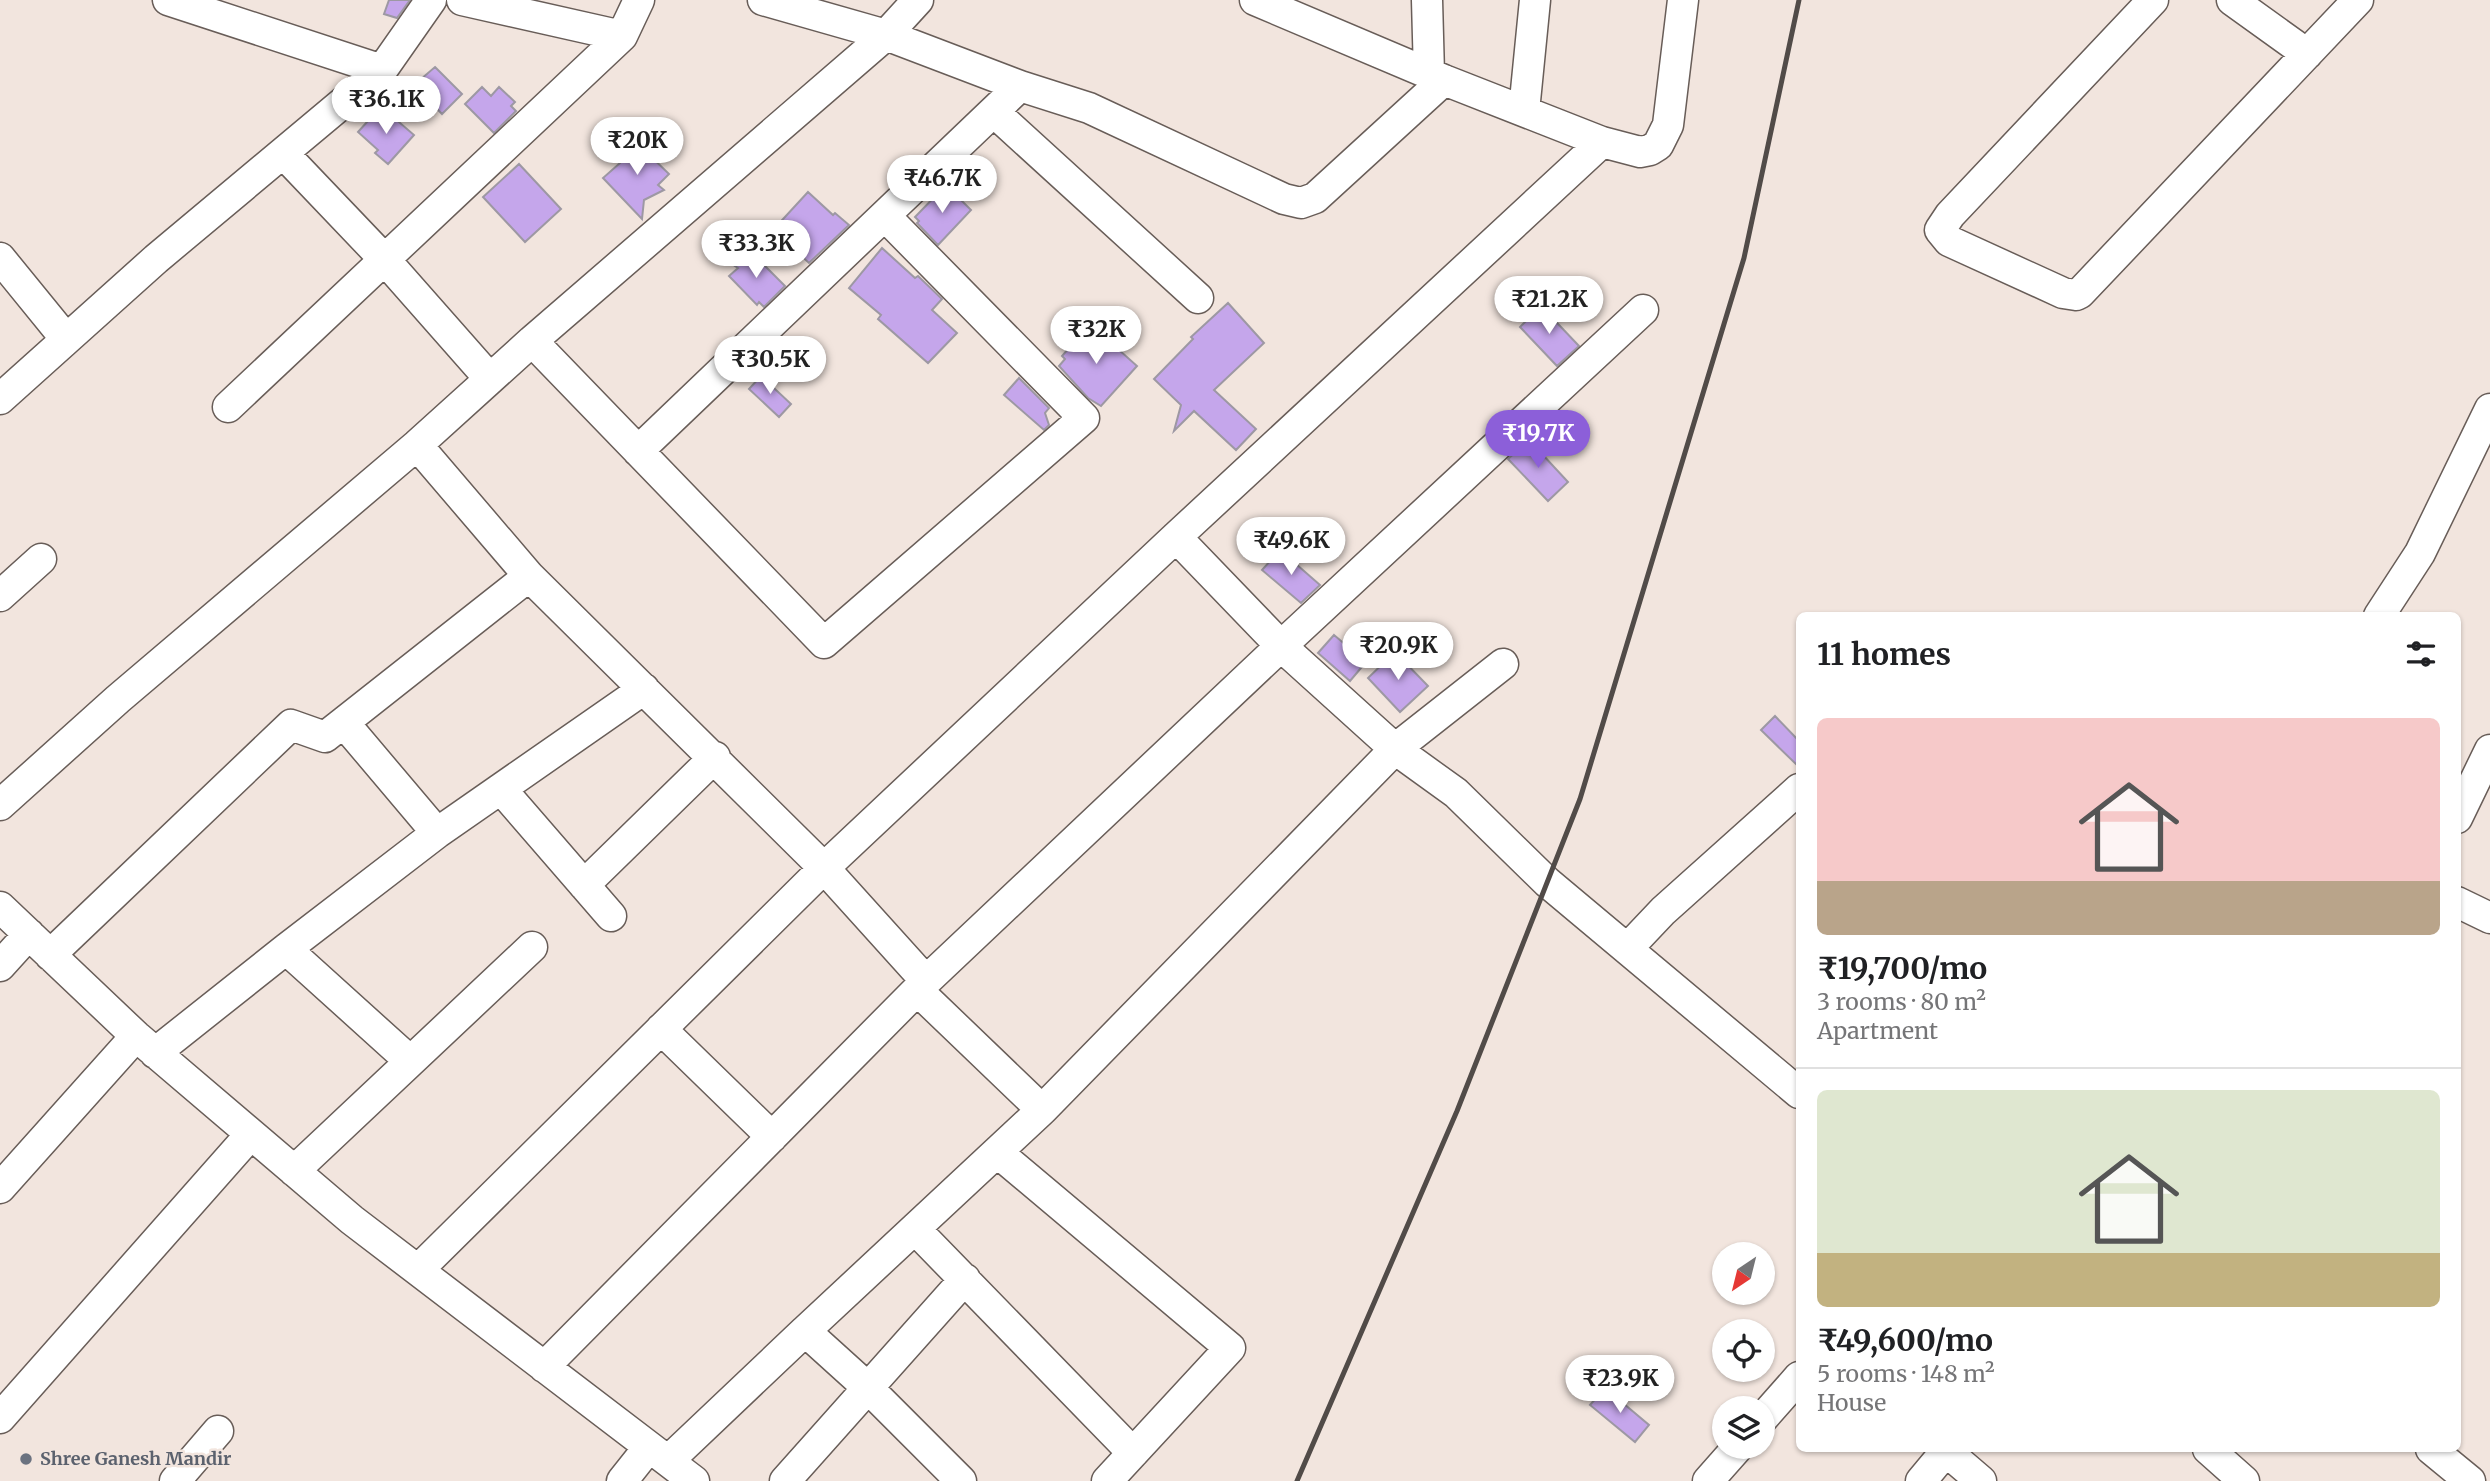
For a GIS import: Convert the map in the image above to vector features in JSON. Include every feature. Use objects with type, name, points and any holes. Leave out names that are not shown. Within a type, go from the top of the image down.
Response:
[{"type":"street","points":[[169,0],[382,70]]},
{"type":"street","points":[[0,399],[156,259],[382,70],[432,0]]},
{"type":"street","points":[[462,0],[622,36]]},
{"type":"street","points":[[228,407],[622,36],[639,0]]},
{"type":"street","points":[[762,0],[886,35],[1020,86],[1089,108],[1284,199],[1301,203],[1315,198],[1436,77]]},
{"type":"street","points":[[0,805],[118,699],[416,445],[532,341],[886,35],[918,0]]},
{"type":"street","points":[[1255,0],[1436,77],[1602,142],[1640,152],[1658,145],[1668,125],[1683,0]]},
{"type":"street","points":[[1427,0],[1436,77]]},
{"type":"street","points":[[1524,111],[1535,0]]},
{"type":"street","points":[[2153,0],[1950,215],[1940,230],[1949,241],[2063,293],[2080,293],[2358,0]]},
{"type":"street","points":[[2232,0],[2307,54]]},
{"type":"street","points":[[638,451],[1020,86]]},
{"type":"street","points":[[993,112],[1199,298]]},
{"type":"street","points":[[418,1270],[824,868],[1602,142]]},
{"type":"street","points":[[283,153],[386,261],[490,379]]},
{"type":"street","points":[[532,341],[824,643],[1084,418],[885,216]]},
{"type":"street","points":[[0,258],[66,340]]},
{"type":"street","points":[[544,1367],[922,986],[1281,646],[1643,310]]},
{"type":"street","points":[[2382,612],[2420,553],[2490,409]]},
{"type":"street","points":[[416,445],[529,576],[715,757],[824,868],[922,986],[1042,1110]]},
{"type":"street","points":[[1176,537],[1281,646],[1395,749],[1456,793],[1547,882],[1796,1090]]},
{"type":"street","points":[[0,596],[41,559]]},
{"type":"street","points":[[50,955],[291,725],[325,737],[529,576]]},
{"type":"street","points":[[622,1481],[806,1331],[1042,1110],[1395,749],[1503,664]]},
{"type":"street","points":[[0,1188],[145,1045],[286,949],[438,834],[643,689]]},
{"type":"street","points":[[344,723],[438,834]]},
{"type":"street","points":[[2461,810],[2490,750]]},
{"type":"street","points":[[584,885],[715,757]]},
{"type":"street","points":[[501,789],[611,916]]},
{"type":"street","points":[[1627,949],[1663,911],[1796,792]]},
{"type":"street","points":[[2461,904],[2490,918]]},
{"type":"street","points":[[0,907],[145,1045],[352,1220],[694,1481]]},
{"type":"street","points":[[0,966],[29,934]]},
{"type":"street","points":[[295,1171],[532,947]]},
{"type":"street","points":[[286,949],[410,1062]]},
{"type":"street","points":[[661,1029],[772,1136]]},
{"type":"street","points":[[0,1418],[251,1134]]},
{"type":"street","points":[[997,1152],[1230,1348],[1107,1481]]},
{"type":"street","points":[[915,1229],[1133,1453]]},
{"type":"street","points":[[785,1481],[965,1279]]},
{"type":"street","points":[[806,1331],[868,1388],[961,1481]]},
{"type":"street","points":[[1775,1404],[1796,1380]]},
{"type":"street","points":[[175,1481],[218,1431]]},
{"type":"street","points":[[1921,1481],[1946,1452]]},
{"type":"street","points":[[1950,1452],[1981,1481]]},
{"type":"street","points":[[2211,1452],[2244,1481]]},
{"type":"street","points":[[2435,1452],[2469,1481]]},
{"type":"street","points":[[1708,1481],[1727,1459]]},
{"type":"building","points":[[389,0],[410,0],[397,18],[384,14]]},
{"type":"building","points":[[435,67],[462,94],[442,114],[414,85]]},
{"type":"building","points":[[482,87],[491,96],[499,87],[515,102],[511,106],[516,111],[494,133],[465,104]]},
{"type":"building","points":[[377,111],[387,121],[392,116],[414,135],[388,164],[375,153],[378,150],[358,132]]},
{"type":"building","points":[[635,141],[669,174],[658,185],[664,190],[644,200],[642,219],[603,178],[620,163],[618,159]]},
{"type":"building","points":[[519,164],[561,209],[525,242],[483,197]]},
{"type":"building","points":[[946,185],[971,210],[938,245],[917,223],[919,221],[915,217]]},
{"type":"building","points":[[808,192],[833,215],[835,213],[849,225],[809,263],[773,230]]},
{"type":"building","points":[[882,248],[942,299],[932,310],[957,333],[928,363],[878,319],[881,315],[849,288]]},
{"type":"building","points":[[750,251],[785,286],[764,307],[759,302],[757,305],[729,276]]},
{"type":"building","points":[[1228,303],[1264,343],[1214,390],[1256,429],[1236,450],[1194,411],[1174,431],[1181,405],[1154,379],[1193,339],[1191,337]]},
{"type":"building","points":[[1541,306],[1579,346],[1557,366],[1520,327]]},
{"type":"building","points":[[1090,324],[1137,366],[1101,406],[1088,398],[1059,366],[1065,359],[1062,356]]},
{"type":"building","points":[[761,376],[791,404],[779,417],[749,389]]},
{"type":"building","points":[[1019,378],[1049,408],[1045,413],[1049,425],[1044,430],[1004,395]]},
{"type":"building","points":[[1529,440],[1568,482],[1548,501],[1508,459]]},
{"type":"building","points":[[1280,550],[1320,585],[1301,603],[1262,570]]},
{"type":"building","points":[[1334,635],[1366,662],[1350,681],[1318,653]]},
{"type":"building","points":[[1395,652],[1428,686],[1400,712],[1368,678]]},
{"type":"building","points":[[1775,716],[1796,738],[1796,764],[1761,730]]},
{"type":"building","points":[[1605,1388],[1649,1425],[1635,1442],[1590,1405]]},
{"type":"railway","points":[[1297,1481],[1457,1111],[1580,799],[1744,258],[1799,0]]},
{"type":"place","name":"Shree Ganesh Mandir","points":[[26,1459]]}]
